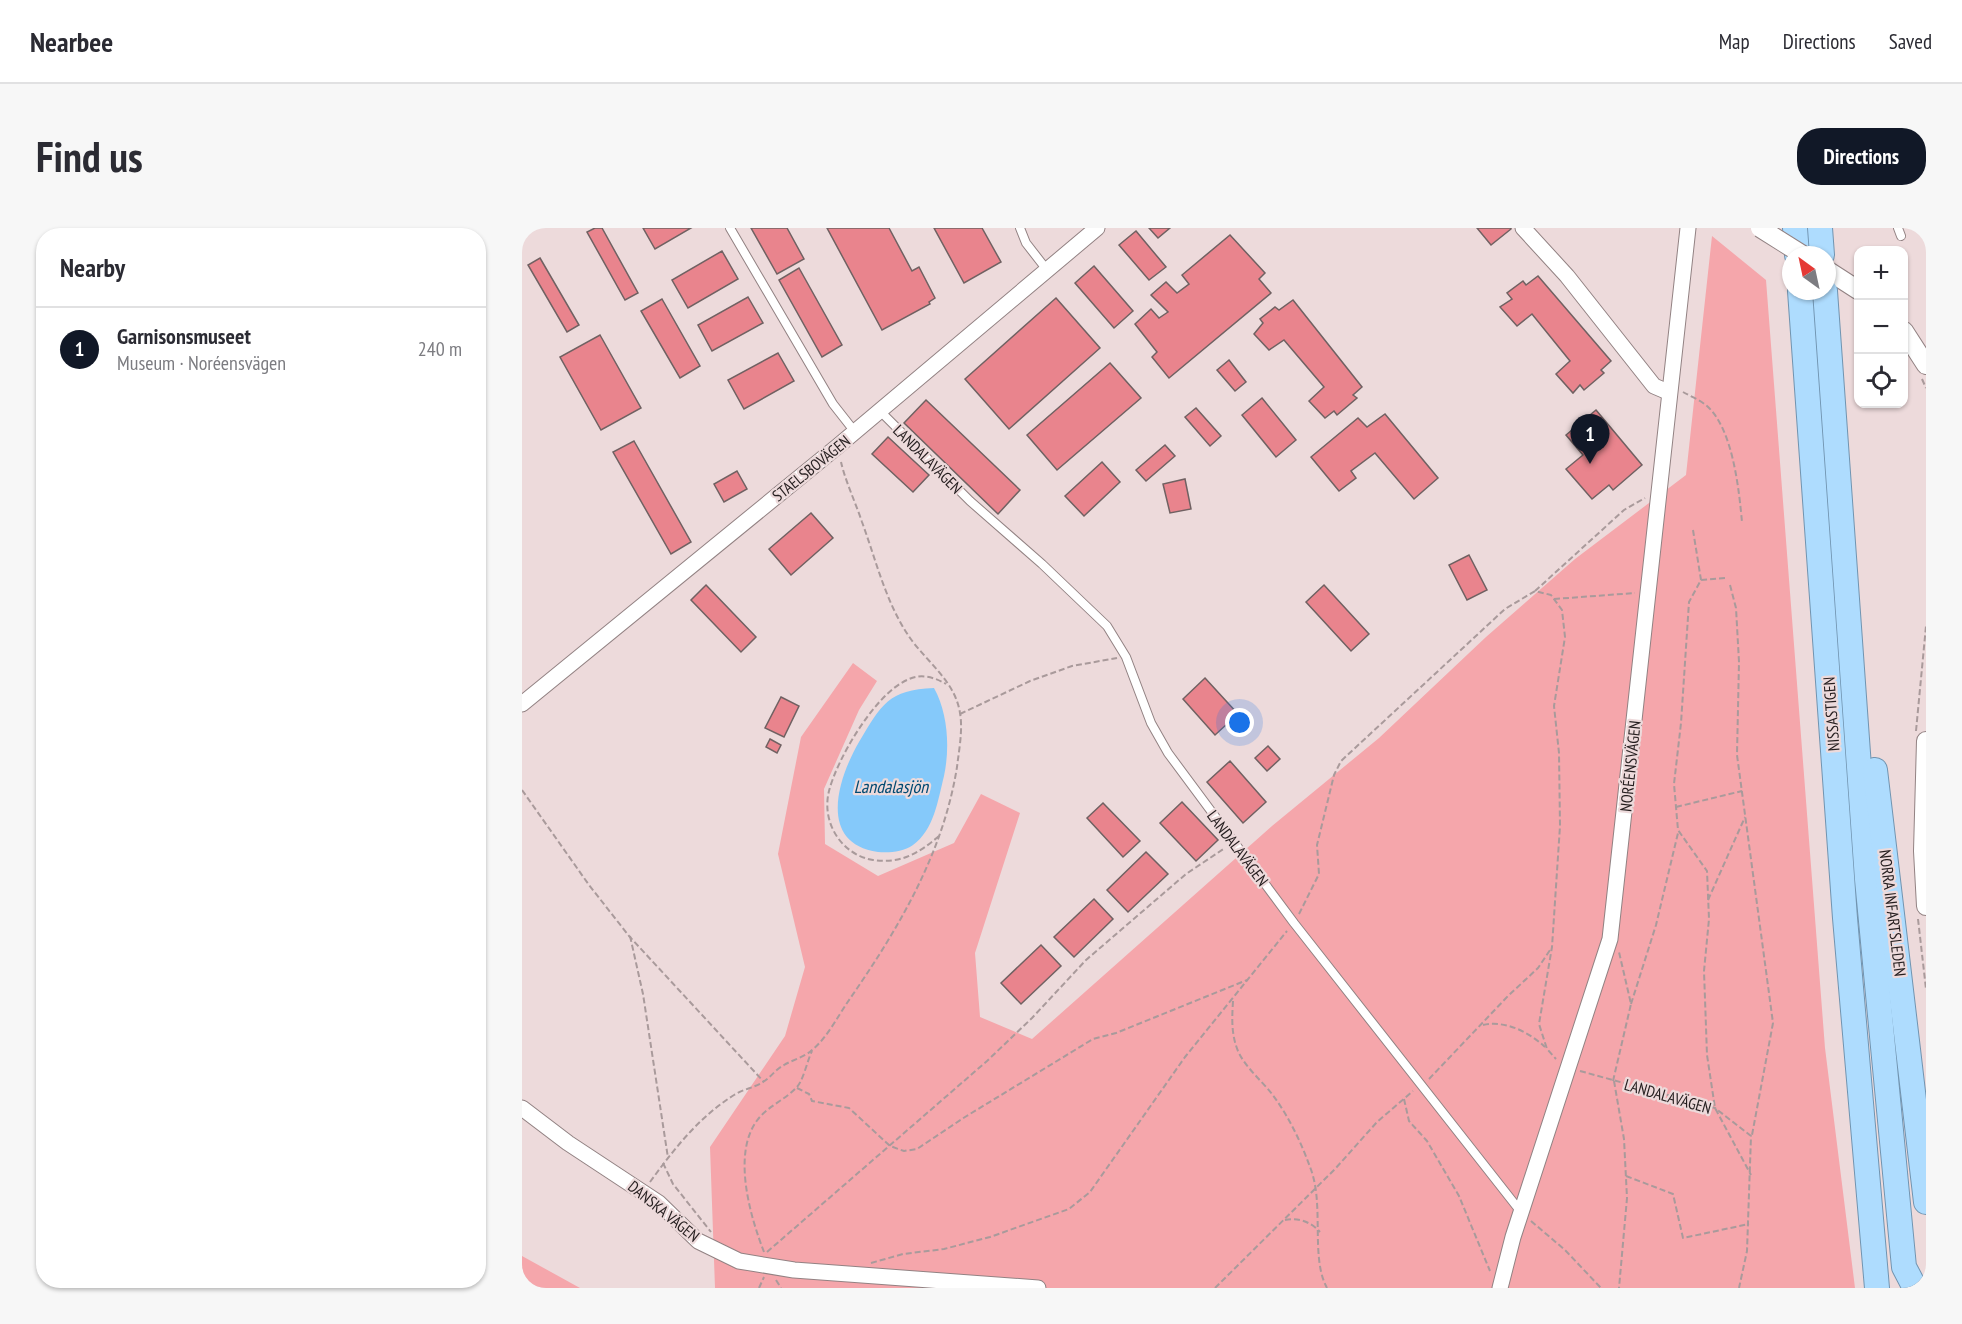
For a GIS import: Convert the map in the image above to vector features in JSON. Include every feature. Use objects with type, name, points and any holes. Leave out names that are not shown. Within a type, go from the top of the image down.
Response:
[{"type":"highway","points":[[1795,228],[1796,246]]},
{"type":"highway","points":[[1820,228],[1821,246]]},
{"type":"highway","name":"NISSASTIGEN","points":[[1801,300],[1863,1137]]},
{"type":"highway","points":[[1826,300],[1867,879],[1902,1251],[1907,1276],[1915,1288]]},
{"type":"highway","name":"NORRA INFARTSLEDEN","points":[[1850,625],[1869,729],[1926,1202]]},
{"type":"highway","points":[[1863,1137],[1877,1288]]},
{"type":"highway","points":[[1863,1137],[1870,1148],[1881,1180],[1893,1288]]},
{"type":"street","name":"STAELSBOVÄGEN","points":[[522,704],[855,432],[1097,228]]},
{"type":"street","points":[[1523,228],[1654,386],[1669,388]]},
{"type":"street","name":"NORÉENSVÄGEN","points":[[1496,1283],[1522,1214],[1610,939],[1657,491],[1688,228]]},
{"type":"street","points":[[1760,228],[1789,246]]},
{"type":"street","points":[[1836,276],[1854,287]]},
{"type":"street","points":[[1908,337],[1926,365]]},
{"type":"street","points":[[1926,741],[1923,851],[1926,906]]},
{"type":"street","name":"DANSKA VÄGEN","points":[[522,1108],[568,1143],[659,1203],[698,1241],[739,1261],[853,1275],[1038,1288]]},
{"type":"lane","points":[[730,228],[833,404],[855,432]]},
{"type":"lane","points":[[1020,228],[1026,243],[1047,270]]},
{"type":"lane","name":"LANDALAVÄGEN","points":[[880,411],[970,501],[1042,564],[1107,626],[1126,657],[1151,723],[1168,753],[1294,923],[1522,1214]]},
{"type":"path","points":[[1669,388],[1708,407],[1722,429],[1734,463],[1742,522]]},
{"type":"path","points":[[838,446],[845,481],[862,520],[878,574],[898,618],[956,699],[960,714],[960,742],[955,777],[941,834],[918,889],[870,970],[812,1050],[797,1088],[779,1099],[758,1119],[747,1141],[745,1172],[748,1196],[765,1254],[890,1146],[1032,1018],[1086,960],[1185,874],[1234,843]]},
{"type":"path","points":[[853,1275],[875,1260],[944,1249],[990,1237],[1070,1209],[1090,1192],[1185,1058],[1294,923],[1319,874],[1317,845],[1331,784],[1341,761],[1505,609],[1535,591],[1624,510],[1657,491]]},
{"type":"path","points":[[1619,1288],[1627,1197],[1624,1139],[1614,1081],[1631,1004],[1656,925],[1679,831],[1674,784],[1681,723],[1689,602],[1701,580],[1693,530]]},
{"type":"path","points":[[1701,580],[1725,578]]},
{"type":"path","points":[[1730,585],[1736,608],[1739,662],[1737,755],[1773,1023],[1751,1136],[1752,1176],[1748,1251],[1739,1288]]},
{"type":"path","points":[[1535,591],[1551,595],[1562,610],[1565,637],[1554,706],[1561,804],[1559,875],[1552,947],[1539,1024],[1547,1049]]},
{"type":"path","points":[[1554,599],[1647,592]]},
{"type":"path","points":[[960,714],[1030,681],[1072,666],[1126,657]]},
{"type":"path","points":[[941,834],[917,853],[903,860],[889,862],[850,852],[832,832],[828,793],[850,746],[866,720],[894,689],[906,680],[921,676],[934,677],[947,684]]},
{"type":"path","points":[[522,790],[589,885],[629,936],[764,1082]]},
{"type":"path","points":[[1676,807],[1742,791]]},
{"type":"path","points":[[1708,900],[1746,814]]},
{"type":"path","points":[[1679,831],[1707,871],[1708,900],[1704,971],[1707,1055],[1715,1108],[1752,1176]]},
{"type":"path","points":[[629,936],[643,994],[668,1158]]},
{"type":"path","points":[[1215,1288],[1284,1221],[1377,1122],[1430,1078],[1538,968],[1552,947]]},
{"type":"path","points":[[1619,952],[1631,1004]]},
{"type":"path","points":[[797,1088],[809,1094],[812,1101],[849,1108],[890,1146],[904,1151],[917,1149],[1093,1039],[1116,1033],[1249,979]]},
{"type":"path","points":[[1233,1001],[1232,1028],[1238,1052],[1273,1095],[1294,1130],[1311,1168],[1316,1188],[1320,1232],[1319,1269],[1327,1288]]},
{"type":"path","points":[[1481,1026],[1497,1022],[1532,1035],[1569,1068]]},
{"type":"path","points":[[642,1192],[688,1132],[708,1114],[736,1093],[764,1082],[781,1066],[812,1050]]},
{"type":"path","name":"LANDALAVÄGEN","points":[[1569,1068],[1715,1108],[1751,1136]]},
{"type":"path","points":[[1404,1098],[1409,1121],[1427,1141],[1459,1196],[1496,1283]]},
{"type":"path","points":[[663,1163],[673,1184],[726,1255]]},
{"type":"path","points":[[1626,1176],[1673,1194],[1683,1238],[1749,1224]]},
{"type":"path","points":[[1522,1214],[1565,1250],[1600,1288]]},
{"type":"path","points":[[1284,1221],[1294,1218],[1306,1222],[1320,1232]]},
{"type":"path","points":[[759,1288],[764,1276]]},
{"type":"path","points":[[774,1278],[781,1288]]},
{"type":"shaded area","points":[[1712,236],[1766,280],[1825,1048],[1855,1288],[715,1288],[710,1147],[785,1036],[805,967],[778,854],[801,737],[853,663],[877,681],[859,710],[824,789],[825,844],[878,876],[954,843],[981,794],[1020,813],[975,953],[980,1017],[1032,1039],[1272,826],[1379,738],[1486,637],[1575,559],[1686,475]]},
{"type":"shaded area","points":[[522,1256],[580,1288],[522,1288]]},
{"type":"water","name":"Landalasjön","points":[[934,688],[945,719],[947,754],[940,795],[930,823],[920,839],[905,849],[878,852],[859,846],[846,836],[840,823],[838,807],[840,790],[851,757],[874,718],[888,702],[906,692]]},
{"type":"building","points":[[595,228],[602,228],[638,293],[625,300],[587,232]]},
{"type":"building","points":[[643,228],[691,228],[655,249]]},
{"type":"building","points":[[751,228],[787,228],[804,259],[777,274]]},
{"type":"building","points":[[827,228],[889,228],[912,271],[919,267],[935,298],[929,302],[930,304],[882,330]]},
{"type":"building","points":[[934,228],[982,228],[1001,262],[964,283]]},
{"type":"building","points":[[1149,228],[1170,228],[1158,238]]},
{"type":"building","points":[[1477,228],[1511,228],[1511,229],[1491,245]]},
{"type":"building","points":[[1136,231],[1166,267],[1149,280],[1119,245]]},
{"type":"building","points":[[1230,235],[1265,273],[1259,279],[1271,293],[1169,378],[1152,357],[1157,352],[1135,324],[1151,309],[1159,318],[1168,312],[1151,295],[1166,282],[1177,293],[1189,284],[1182,275]]},
{"type":"building","points":[[722,251],[738,279],[688,308],[672,280]]},
{"type":"building","points":[[540,258],[579,325],[567,332],[528,265]]},
{"type":"building","points":[[1094,266],[1133,311],[1114,328],[1075,283]]},
{"type":"building","points":[[799,268],[842,345],[822,357],[779,280]]},
{"type":"building","points":[[1538,276],[1611,361],[1601,370],[1604,373],[1584,390],[1580,385],[1573,393],[1556,374],[1570,361],[1532,314],[1517,326],[1500,307],[1512,299],[1507,293],[1523,281],[1526,285]]},
{"type":"building","points":[[748,297],[763,323],[712,351],[698,325]]},
{"type":"building","points":[[1056,298],[1100,348],[1009,429],[965,379]]},
{"type":"building","points":[[662,299],[700,366],[680,378],[641,311]]},
{"type":"building","points":[[1293,300],[1362,387],[1353,395],[1357,398],[1337,415],[1334,411],[1325,418],[1309,401],[1324,387],[1284,340],[1269,350],[1254,334],[1263,323],[1260,319],[1275,307],[1279,310]]},
{"type":"building","points":[[600,335],[641,408],[601,430],[560,357]]},
{"type":"building","points":[[778,353],[794,381],[744,409],[728,380]]},
{"type":"building","points":[[1229,360],[1246,382],[1235,391],[1217,370]]},
{"type":"building","points":[[1110,363],[1141,398],[1057,470],[1027,435]]},
{"type":"building","points":[[1262,398],[1296,440],[1276,457],[1242,415]]},
{"type":"building","points":[[926,400],[1020,490],[998,514],[904,423]]},
{"type":"building","points":[[1196,408],[1221,436],[1210,446],[1185,417]]},
{"type":"building","points":[[1596,410],[1642,465],[1613,490],[1609,485],[1592,499],[1566,469],[1583,455],[1566,435]]},
{"type":"building","points":[[1385,414],[1438,478],[1414,499],[1375,453],[1351,471],[1356,478],[1339,491],[1311,457],[1358,418],[1367,427]]},
{"type":"building","points":[[888,437],[929,475],[913,492],[872,454]]},
{"type":"building","points":[[634,441],[691,542],[671,554],[613,452]]},
{"type":"building","points":[[1165,445],[1175,456],[1146,481],[1136,470]]},
{"type":"building","points":[[1102,462],[1120,482],[1084,516],[1065,496]]},
{"type":"building","points":[[737,471],[747,489],[724,502],[714,484]]},
{"type":"building","points":[[1185,479],[1191,509],[1170,513],[1163,484]]},
{"type":"building","points":[[811,513],[833,538],[791,575],[769,549]]},
{"type":"building","points":[[1469,555],[1487,590],[1467,600],[1449,565]]},
{"type":"building","points":[[706,585],[756,637],[741,652],[691,600]]},
{"type":"building","points":[[1324,585],[1369,634],[1351,651],[1306,602]]},
{"type":"building","points":[[1205,678],[1238,714],[1215,735],[1183,699]]},
{"type":"building","points":[[781,697],[799,706],[784,737],[765,728]]},
{"type":"building","points":[[770,739],[781,745],[777,753],[766,747]]},
{"type":"building","points":[[1268,746],[1280,759],[1267,771],[1255,758]]},
{"type":"building","points":[[1230,761],[1266,802],[1243,823],[1207,782]]},
{"type":"building","points":[[1182,802],[1218,840],[1196,861],[1160,823]]},
{"type":"building","points":[[1103,803],[1140,841],[1123,857],[1087,818]]},
{"type":"building","points":[[1146,852],[1168,874],[1128,912],[1107,890]]},
{"type":"building","points":[[1094,899],[1113,919],[1074,957],[1054,937]]},
{"type":"building","points":[[1041,945],[1061,966],[1021,1004],[1001,983]]},
{"type":"place","name":"Garnisonsmuseet","points":[[1590,464]]}]
